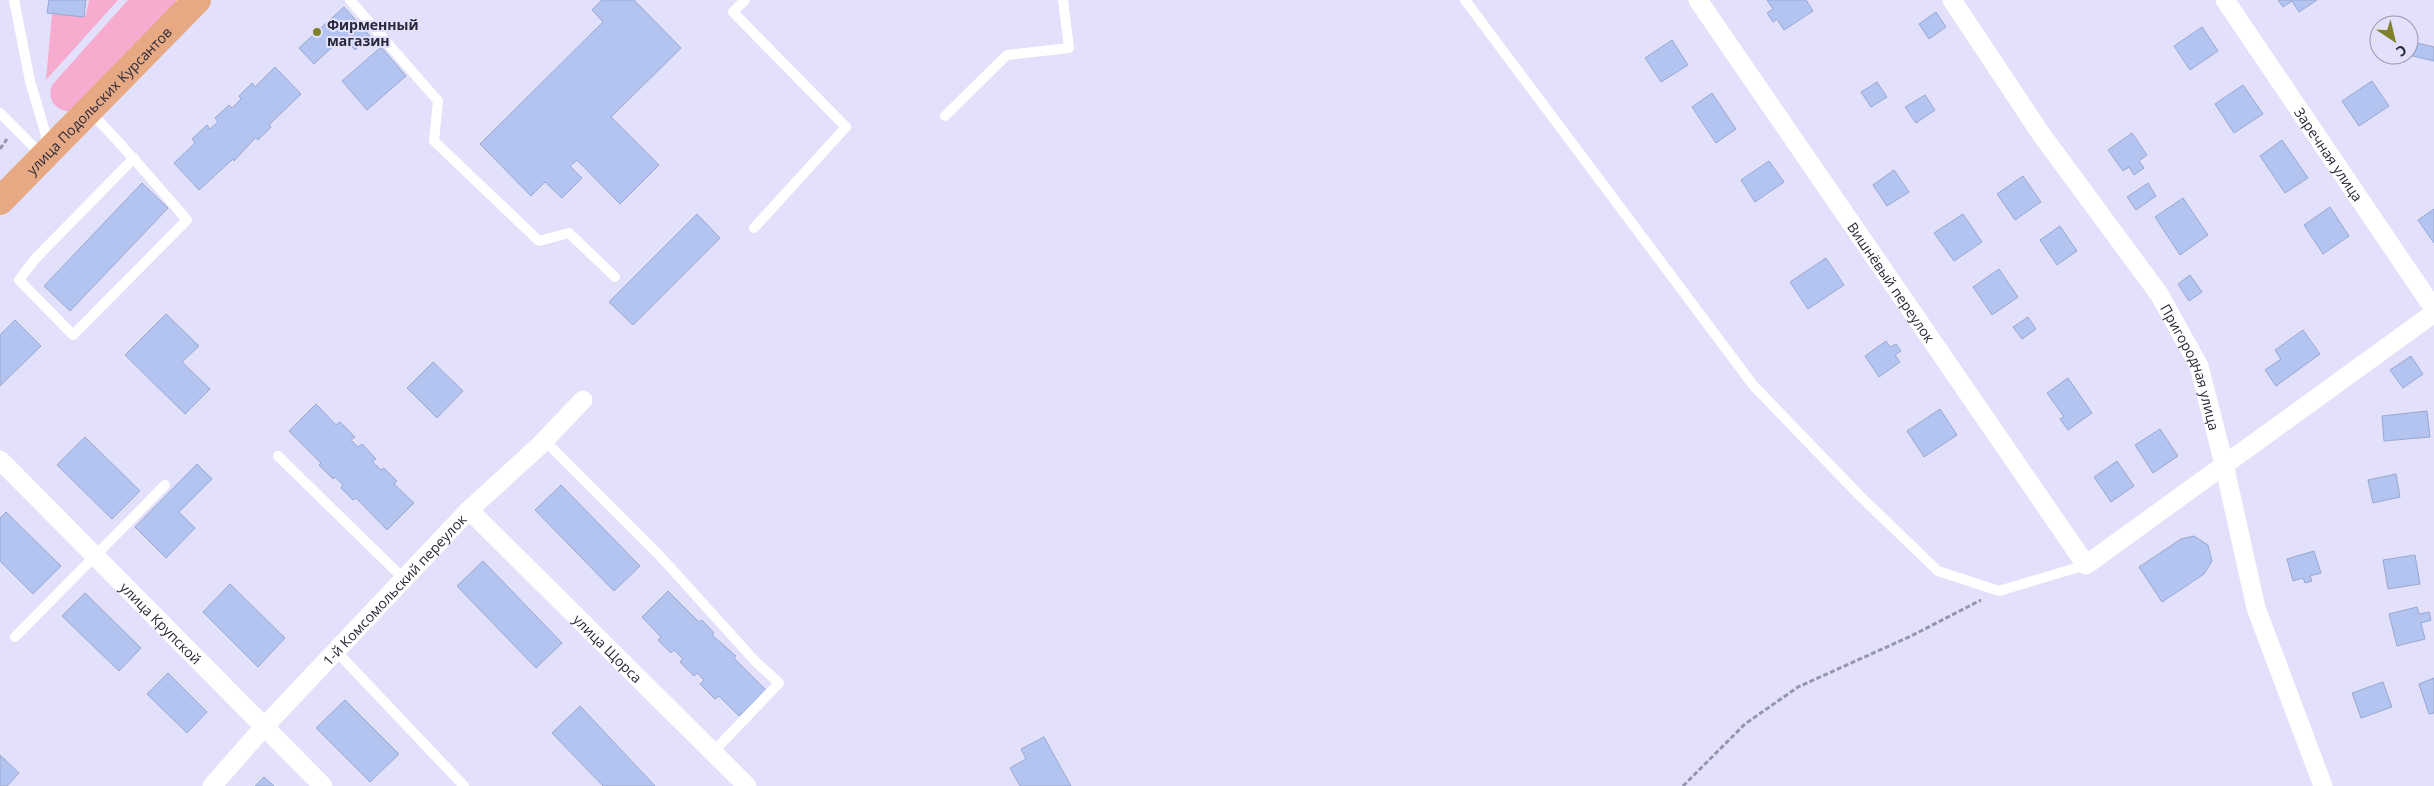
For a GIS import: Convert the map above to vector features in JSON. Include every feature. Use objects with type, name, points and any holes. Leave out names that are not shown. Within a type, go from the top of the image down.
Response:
[{"type":"main road","name":"улица Подольских Курсантов","points":[[0,201],[197,0]]},
{"type":"street","name":"Вишнёвый переулок","points":[[1698,0],[2086,565]]},
{"type":"street","name":"Пригородная улица","points":[[1952,0],[2041,134],[2160,294],[2199,366],[2224,464],[2256,608],[2323,786]]},
{"type":"street","name":"Заречная улица","points":[[2225,0],[2434,309]]},
{"type":"street","points":[[2086,565],[2434,313]]},
{"type":"street","name":"1-й Комсомольский переулок","points":[[212,786],[263,728],[470,510],[583,400]]},
{"type":"street","name":"улица Крупской","points":[[0,460],[263,728],[323,786]]},
{"type":"street","name":"улица Щорса","points":[[470,510],[747,786]]},
{"type":"lane","points":[[14,0],[30,81],[46,135],[43,156]]},
{"type":"lane","points":[[350,0],[438,101],[434,140],[538,241],[569,233],[615,276]]},
{"type":"lane","points":[[745,0],[733,12],[846,127],[754,228]]},
{"type":"lane","points":[[945,116],[1006,55],[1069,48],[1063,0]]},
{"type":"lane","points":[[1465,0],[1753,385],[1860,496],[1938,571],[2000,591],[2086,565]]},
{"type":"lane","points":[[89,110],[134,158],[187,220],[73,335],[19,280],[35,259],[134,158]]},
{"type":"lane","points":[[0,114],[43,156]]},
{"type":"lane","points":[[544,440],[660,556],[756,662],[779,682],[713,752]]},
{"type":"lane","points":[[278,456],[404,579]]},
{"type":"lane","points":[[16,637],[96,558],[165,484]]},
{"type":"lane","points":[[336,651],[464,786]]},
{"type":"path","points":[[1683,786],[1745,724],[1798,687],[1911,636],[2000,591]]},
{"type":"shaded area","points":[[89,0],[118,0],[46,80],[52,14],[86,15]]},
{"type":"shaded area","points":[[128,0],[176,0],[176,5],[75,112],[59,108],[52,101],[52,85]]},
{"type":"building","points":[[49,0],[86,0],[84,17],[47,13]]},
{"type":"building","points":[[602,0],[634,0],[681,48],[611,117],[659,165],[620,204],[577,160],[570,166],[582,178],[562,198],[545,182],[531,196],[480,144],[603,22],[592,10]]},
{"type":"building","points":[[1767,0],[1806,0],[1813,11],[1784,30],[1777,19],[1773,22],[1767,13],[1773,9]]},
{"type":"building","points":[[2278,0],[2317,0],[2299,12],[2292,1],[2283,7]]},
{"type":"building","points":[[344,7],[370,36],[355,50],[343,37],[314,64],[299,48]]},
{"type":"building","points":[[1936,12],[1946,27],[1929,39],[1919,24]]},
{"type":"building","points":[[2202,27],[2218,51],[2190,70],[2174,46]]},
{"type":"building","points":[[1672,40],[1688,65],[1661,82],[1645,58]]},
{"type":"building","points":[[2419,43],[2434,47],[2434,61],[2419,57]]},
{"type":"building","points":[[381,47],[406,76],[367,110],[342,81]]},
{"type":"building","points":[[275,67],[301,94],[269,125],[271,127],[258,140],[256,137],[234,161],[233,159],[199,190],[174,163],[195,143],[192,139],[207,125],[210,129],[218,122],[215,118],[229,105],[232,108],[241,99],[239,96],[252,83],[255,87]]},
{"type":"building","points":[[2372,81],[2389,106],[2359,126],[2342,101]]},
{"type":"building","points":[[1877,82],[1887,97],[1871,107],[1861,92]]},
{"type":"building","points":[[2243,85],[2263,114],[2234,133],[2215,104]]},
{"type":"building","points":[[1712,93],[1736,129],[1716,143],[1692,107]]},
{"type":"building","points":[[1925,95],[1935,110],[1916,123],[1905,107]]},
{"type":"building","points":[[2132,133],[2147,155],[2139,161],[2144,168],[2134,175],[2129,167],[2123,171],[2108,150]]},
{"type":"building","points":[[2282,140],[2308,178],[2285,193],[2260,156]]},
{"type":"building","points":[[1769,161],[1784,182],[1755,202],[1741,180]]},
{"type":"building","points":[[1894,170],[1909,192],[1887,206],[1873,185]]},
{"type":"building","points":[[2023,176],[2041,202],[2015,220],[1997,194]]},
{"type":"building","points":[[142,183],[168,208],[70,311],[44,286]]},
{"type":"building","points":[[2148,183],[2156,196],[2136,210],[2127,197]]},
{"type":"building","points":[[2183,198],[2208,235],[2180,255],[2155,217]]},
{"type":"building","points":[[2330,207],[2349,236],[2323,254],[2304,225]]},
{"type":"building","points":[[2434,209],[2434,243],[2418,220]]},
{"type":"building","points":[[697,214],[720,238],[633,325],[609,302]]},
{"type":"building","points":[[1963,214],[1982,242],[1954,261],[1934,233]]},
{"type":"building","points":[[2060,226],[2077,251],[2057,265],[2040,240]]},
{"type":"building","points":[[1826,258],[1844,285],[1808,309],[1790,282]]},
{"type":"building","points":[[1999,269],[2018,297],[1992,315],[1973,287]]},
{"type":"building","points":[[2190,275],[2202,292],[2189,301],[2178,284]]},
{"type":"building","points":[[166,314],[199,346],[182,362],[210,389],[185,414],[125,355]]},
{"type":"building","points":[[2028,317],[2036,329],[2022,339],[2013,327]]},
{"type":"building","points":[[15,320],[41,346],[0,386],[0,335]]},
{"type":"building","points":[[2303,330],[2320,354],[2276,386],[2265,370],[2281,359],[2275,350]]},
{"type":"building","points":[[1886,341],[1890,347],[1896,344],[1901,351],[1895,355],[1900,362],[1879,377],[1865,356]]},
{"type":"building","points":[[2411,356],[2423,374],[2403,388],[2390,370]]},
{"type":"building","points":[[433,362],[463,391],[437,418],[407,388]]},
{"type":"building","points":[[2068,378],[2092,413],[2068,430],[2060,419],[2064,417],[2047,393]]},
{"type":"building","points":[[316,404],[336,425],[340,422],[355,437],[351,440],[358,447],[362,444],[376,459],[372,461],[381,470],[384,468],[397,481],[394,484],[414,503],[387,530],[356,498],[353,500],[341,488],[343,485],[335,477],[333,479],[319,465],[321,463],[289,431]]},
{"type":"building","points":[[1940,409],[1957,435],[1924,457],[1907,431]]},
{"type":"building","points":[[2427,411],[2430,437],[2384,441],[2382,416]]},
{"type":"building","points":[[2160,429],[2178,456],[2153,473],[2135,445]]},
{"type":"building","points":[[85,437],[140,491],[112,519],[57,465]]},
{"type":"building","points":[[2117,461],[2134,486],[2111,502],[2094,477]]},
{"type":"building","points":[[197,464],[212,479],[179,512],[195,528],[166,558],[135,527]]},
{"type":"building","points":[[2396,474],[2400,497],[2373,503],[2368,480]]},
{"type":"building","points":[[561,485],[640,566],[614,591],[535,510]]},
{"type":"building","points":[[6,512],[61,566],[33,594],[0,561],[0,518]]},
{"type":"building","points":[[2194,536],[2208,545],[2212,561],[2204,574],[2162,602],[2139,567],[2181,539]]},
{"type":"building","points":[[2314,551],[2321,573],[2310,576],[2312,581],[2305,583],[2303,578],[2293,581],[2287,559]]},
{"type":"building","points":[[2415,555],[2420,584],[2388,589],[2383,560]]},
{"type":"building","points":[[483,561],[562,643],[536,668],[457,586]]},
{"type":"building","points":[[230,584],[285,638],[258,667],[203,612]]},
{"type":"building","points":[[668,591],[699,622],[702,620],[714,633],[712,635],[736,656],[734,658],[766,690],[739,716],[719,696],[715,699],[700,684],[704,680],[697,673],[694,676],[680,662],[683,659],[674,650],[671,653],[658,640],[661,637],[642,617]]},
{"type":"building","points":[[85,593],[141,648],[119,671],[62,616]]},
{"type":"building","points":[[2417,607],[2419,614],[2429,612],[2431,620],[2421,623],[2425,639],[2397,646],[2389,614]]},
{"type":"building","points":[[168,673],[207,712],[187,733],[147,694]]},
{"type":"building","points":[[2434,678],[2434,713],[2429,714],[2419,684]]},
{"type":"building","points":[[2383,682],[2392,707],[2361,718],[2352,693]]},
{"type":"building","points":[[345,700],[399,754],[370,782],[316,728]]},
{"type":"building","points":[[580,706],[655,786],[603,786],[552,733]]},
{"type":"building","points":[[1044,737],[1071,786],[1020,786],[1010,768],[1026,759],[1021,749]]},
{"type":"building","points":[[0,755],[19,773],[7,786],[0,786]]},
{"type":"building","points":[[264,777],[274,786],[255,786]]},
{"type":"place","name":"Фирменный магазин","points":[[317,32]]}]
